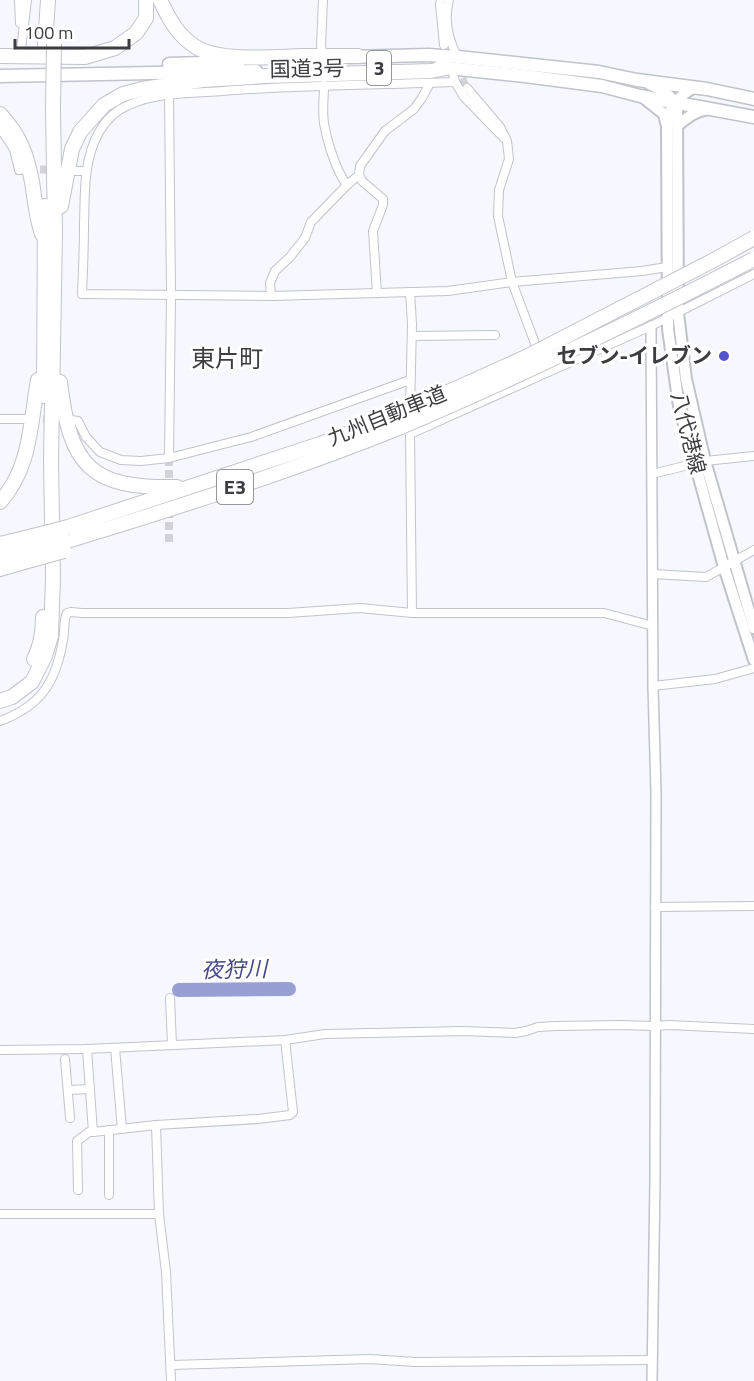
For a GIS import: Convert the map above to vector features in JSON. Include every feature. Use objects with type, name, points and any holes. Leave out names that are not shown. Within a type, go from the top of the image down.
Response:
[{"type":"highway","points":[[0,701],[12,697],[32,682],[45,656],[51,636],[53,578],[49,343],[44,290],[48,0]]},
{"type":"highway","points":[[49,44],[56,0]]},
{"type":"highway","points":[[0,56],[21,52],[85,57],[115,48],[136,33],[146,18],[146,0]]},
{"type":"highway","points":[[160,0],[182,36],[198,49],[219,56],[358,56]]},
{"type":"highway","name":"国道3号","points":[[0,70],[428,55],[452,65],[602,86],[640,96],[754,117]]},
{"type":"highway","points":[[55,233],[72,149],[80,132],[104,105],[123,94],[203,80],[431,71],[452,65]]},
{"type":"highway","name":"国道3号","points":[[0,76],[452,65],[599,72],[754,99]]},
{"type":"highway","points":[[0,693],[15,686],[27,674],[37,654],[43,628],[49,343],[55,233],[48,108]]},
{"type":"highway","points":[[0,114],[18,137],[24,150],[32,183],[36,219],[46,248]]},
{"type":"highway","name":"九州自動車道","points":[[66,539],[202,483],[320,444],[402,425],[526,357],[754,238]]},
{"type":"highway","name":"九州自動車道","points":[[0,556],[166,511],[325,456],[530,369],[754,259]]},
{"type":"highway","points":[[49,343],[71,440],[85,462],[96,472],[123,484],[143,487],[180,487],[202,483]]},
{"type":"highway","points":[[0,502],[10,491],[24,461],[49,343]]},
{"type":"highway","name":"九州自動車道","points":[[0,544],[24,550]]},
{"type":"highway","points":[[0,569],[24,550]]},
{"type":"main road","points":[[637,80],[669,94],[675,102],[695,87]]},
{"type":"main road","points":[[640,96],[649,100],[673,126],[693,113],[711,108]]},
{"type":"main road","name":"八代港線","points":[[675,102],[668,116],[673,126],[673,316],[668,329],[679,406],[735,561],[754,628]]},
{"type":"main road","name":"八代港線","points":[[673,126],[667,267],[673,316]]},
{"type":"main road","name":"八代港線","points":[[700,462],[724,567],[754,660]]},
{"type":"street","points":[[19,0],[21,52]]},
{"type":"street","points":[[21,52],[27,0]]},
{"type":"street","points":[[323,0],[321,46],[323,56]]},
{"type":"street","points":[[441,0],[444,45]]},
{"type":"street","points":[[449,0],[447,27],[455,82],[464,97],[507,141]]},
{"type":"street","points":[[455,82],[246,89],[159,96],[129,105],[111,116],[100,131],[90,152],[86,171],[82,294],[271,296],[448,291],[512,282],[667,267]]},
{"type":"street","points":[[377,292],[373,231],[383,199],[367,186],[359,175],[360,166],[385,131],[414,109],[430,83]]},
{"type":"street","points":[[324,86],[324,123],[332,153],[341,177],[347,185]]},
{"type":"street","points":[[467,88],[500,127],[507,141],[509,159],[499,190],[498,216],[512,282],[535,345],[548,371]]},
{"type":"street","points":[[169,95],[171,294],[169,458]]},
{"type":"street","points":[[0,128],[14,149],[20,170],[25,169]]},
{"type":"street","points":[[75,171],[86,171]]},
{"type":"street","points":[[271,296],[270,283],[275,271],[305,238],[311,222],[359,175]]},
{"type":"street","points":[[402,425],[548,371],[673,316],[754,274]]},
{"type":"street","points":[[410,292],[412,324],[410,380],[402,425],[411,613]]},
{"type":"street","points":[[651,326],[652,686],[656,792],[652,1381]]},
{"type":"street","points":[[412,336],[495,335]]},
{"type":"street","points":[[71,420],[78,421],[86,437],[100,452],[121,460],[141,461],[169,458],[251,437],[410,380]]},
{"type":"street","points":[[0,419],[25,419]]},
{"type":"street","points":[[652,474],[700,462],[754,456]]},
{"type":"street","points":[[652,574],[706,577],[754,550]]},
{"type":"street","points":[[0,721],[19,712],[36,699],[54,676],[60,661],[67,613],[288,613],[360,608],[411,613],[604,612],[652,626]]},
{"type":"street","points":[[652,686],[715,679],[754,668]]},
{"type":"street","points":[[655,907],[754,906]]},
{"type":"street","points":[[170,998],[172,1045]]},
{"type":"street","points":[[0,1050],[87,1049],[285,1040],[325,1034],[515,1033],[538,1027],[556,1026],[669,1025],[754,1029]]},
{"type":"street","points":[[78,1190],[77,1141],[89,1132],[290,1115],[293,1112],[285,1040]]},
{"type":"street","points":[[115,1048],[122,1128]]},
{"type":"street","points":[[87,1049],[93,1132]]},
{"type":"street","points":[[65,1059],[70,1119]]},
{"type":"street","points":[[68,1090],[90,1089]]},
{"type":"street","points":[[156,1125],[159,1214],[166,1272],[171,1381]]},
{"type":"street","points":[[109,1130],[109,1195]]},
{"type":"street","points":[[0,1214],[159,1214]]},
{"type":"street","points":[[171,1365],[369,1359],[416,1362],[652,1360]]},
{"type":"waterway","name":"夜狩川","points":[[179,990],[289,989]]},
{"type":"tunnel","points":[[456,68],[467,88]]},
{"type":"tunnel","points":[[28,169],[55,170]]},
{"type":"tunnel","points":[[31,419],[70,420]]},
{"type":"tunnel","points":[[169,458],[169,490]]},
{"type":"tunnel","points":[[169,508],[169,542]]},
{"type":"place","name":"セブン-イレブン","points":[[724,356]]},
{"type":"district","name":"東片町","points":[[227,359]]}]
